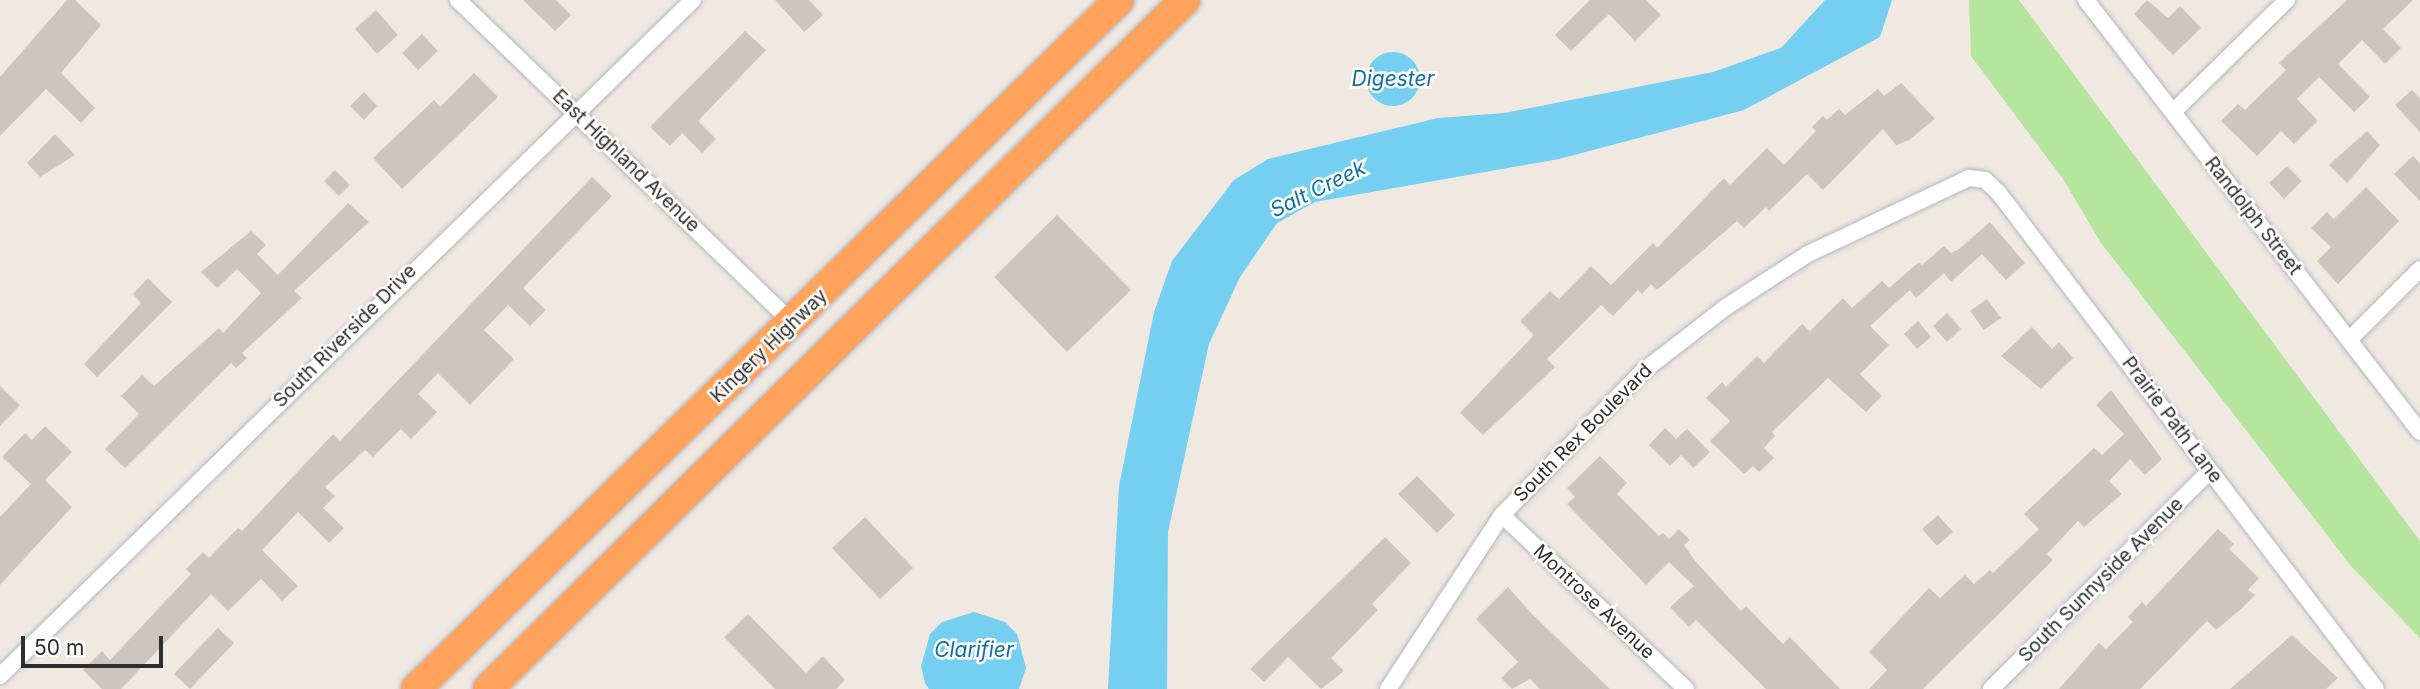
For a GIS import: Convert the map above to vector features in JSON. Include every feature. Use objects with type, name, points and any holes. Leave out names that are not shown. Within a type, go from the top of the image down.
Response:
[{"type":"highway","name":"Kingery Highway","points":[[416,689],[793,323],[1119,0]]},
{"type":"highway","points":[[488,689],[1185,0]]},
{"type":"street","name":"East Highland Avenue","points":[[458,0],[577,111],[793,323]]},
{"type":"street","name":"South Riverside Drive","points":[[0,676],[693,0]]},
{"type":"street","name":"Randolph Street","points":[[2086,0],[2420,432]]},
{"type":"street","points":[[2173,112],[2287,0]]},
{"type":"street","name":"Prairie Path Lane","points":[[1953,183],[1985,180],[1998,192],[2376,689]]},
{"type":"street","name":"South Rex Boulevard","points":[[1388,689],[1502,515],[1608,403],[1726,307],[1849,231],[1953,183]]},
{"type":"street","points":[[2348,340],[2420,269]]},
{"type":"street","name":"South Sunnyside Avenue","points":[[1991,689],[2210,471]]},
{"type":"street","name":"Montrose Avenue","points":[[1502,515],[1686,689]]},
{"type":"green space","points":[[1969,0],[2019,0],[2420,541],[2420,638],[2351,566],[2101,243],[2063,179],[1971,56]]},
{"type":"water","name":"Salt Creek","points":[[1825,0],[1892,0],[1880,37],[1744,110],[1559,159],[1315,202],[1277,223],[1240,277],[1209,344],[1168,532],[1167,689],[1108,689],[1119,486],[1154,312],[1172,261],[1234,180],[1268,159],[1438,118],[1505,113],[1713,72],[1781,48]]},
{"type":"water","name":"Digester","points":[[1398,52],[1408,56],[1416,64],[1420,79],[1416,94],[1408,102],[1388,106],[1378,102],[1370,94],[1366,74],[1370,64],[1378,56]]},
{"type":"water","name":"Clarifier","points":[[974,612],[1005,622],[1017,634],[1026,668],[1019,689],[929,689],[921,666],[930,634],[942,622]]},
{"type":"building","points":[[67,0],[75,0],[101,25],[61,73],[95,108],[81,123],[46,89],[0,136],[0,77]]},
{"type":"building","points":[[523,0],[556,0],[571,15],[555,31]]},
{"type":"building","points":[[775,0],[809,0],[823,15],[804,32]]},
{"type":"building","points":[[1590,0],[1646,0],[1661,15],[1635,41],[1609,14],[1571,51],[1555,35]]},
{"type":"building","points":[[2147,0],[2168,18],[2180,6],[2201,28],[2173,55],[2134,14]]},
{"type":"building","points":[[2347,0],[2413,0],[2383,29],[2401,48],[2385,64],[2362,40],[2338,64],[2370,97],[2354,112],[2319,77],[2297,99],[2318,121],[2294,144],[2281,131],[2257,156],[2221,121],[2238,104],[2245,110],[2286,70],[2279,63]]},
{"type":"building","points":[[376,10],[398,35],[377,54],[355,29]]},
{"type":"building","points":[[745,31],[766,50],[698,121],[716,139],[702,153],[682,133],[670,146],[650,127]]},
{"type":"building","points":[[422,34],[438,51],[418,70],[402,53]]},
{"type":"building","points":[[474,73],[498,97],[402,189],[373,158],[434,100],[440,107]]},
{"type":"building","points":[[1901,83],[1935,119],[1909,140],[1896,145],[1883,129],[1823,190],[1807,174],[1769,211],[1766,207],[1744,228],[1737,221],[1657,290],[1651,284],[1642,294],[1638,290],[1613,316],[1601,305],[1547,359],[1555,367],[1483,435],[1460,413],[1534,335],[1520,321],[1550,291],[1559,299],[1591,266],[1611,285],[1653,243],[1657,248],[1724,178],[1730,185],[1767,148],[1784,165],[1816,131],[1812,127],[1823,116],[1827,120],[1839,109],[1845,115],[1878,89],[1884,96]]},
{"type":"building","points":[[2412,90],[2420,98],[2420,132],[2395,105]]},
{"type":"building","points":[[364,92],[377,106],[364,120],[350,106]]},
{"type":"building","points":[[2367,131],[2380,145],[2347,183],[2329,165]]},
{"type":"building","points":[[55,134],[75,155],[40,177],[27,163]]},
{"type":"building","points":[[2413,156],[2420,163],[2420,201],[2394,174]]},
{"type":"building","points":[[2287,166],[2302,181],[2284,199],[2269,183]]},
{"type":"building","points":[[335,170],[350,185],[339,196],[324,181]]},
{"type":"building","points":[[592,177],[612,196],[523,288],[546,310],[530,326],[508,305],[484,330],[514,359],[470,405],[438,373],[418,394],[437,412],[411,439],[401,429],[373,457],[365,450],[325,487],[335,496],[323,508],[344,528],[329,543],[298,512],[262,550],[298,586],[282,601],[261,579],[228,611],[211,594],[121,689],[102,689],[83,670],[102,651],[110,660],[191,574],[186,569],[203,552],[209,558],[238,528],[242,531],[333,434],[340,441]]},
{"type":"building","points":[[2366,187],[2399,221],[2338,284],[2317,261],[2331,247],[2311,228],[2327,212],[2334,219]]},
{"type":"building","points":[[348,203],[369,222],[294,291],[302,298],[242,353],[247,358],[236,368],[231,363],[125,468],[105,449],[139,414],[121,396],[142,375],[154,386],[219,328],[223,333],[261,293],[237,269],[217,288],[201,272],[251,231],[266,245],[257,254],[278,275]]},
{"type":"building","points":[[1057,215],[1131,290],[1067,352],[994,277]]},
{"type":"building","points":[[1990,222],[2025,263],[2006,280],[1982,254],[1951,282],[1944,273],[1916,298],[1910,290],[1870,326],[1889,345],[1860,374],[1882,396],[1866,412],[1828,378],[1772,432],[1775,436],[1764,448],[1774,458],[1759,472],[1753,466],[1744,474],[1710,441],[1730,421],[1706,398],[1722,382],[1726,387],[1757,356],[1764,363],[1802,324],[1810,331],[1843,298],[1852,308],[1882,281],[1889,288],[1919,262],[1922,265],[1944,246],[1951,253],[1959,249]]},
{"type":"building","points":[[148,278],[172,302],[97,377],[84,364],[141,303],[133,294]]},
{"type":"building","points":[[1987,299],[2001,318],[1984,330],[1970,311]]},
{"type":"building","points":[[1947,313],[1961,329],[1947,342],[1933,326]]},
{"type":"building","points":[[1918,321],[1931,337],[1917,349],[1904,334]]},
{"type":"building","points":[[2032,327],[2052,349],[2059,342],[2073,358],[2041,389],[2001,356]]},
{"type":"building","points":[[0,386],[20,405],[0,426]]},
{"type":"building","points":[[2111,390],[2162,459],[2145,475],[2130,459],[2109,481],[2122,494],[2084,527],[2078,521],[2047,554],[2053,560],[1923,689],[1869,689],[1887,670],[1869,652],[1929,588],[1940,598],[1965,575],[1974,584],[1990,570],[1993,573],[2039,529],[2024,514],[2094,448],[2102,455],[2124,434],[2096,405]]},
{"type":"building","points":[[45,426],[72,452],[45,480],[72,507],[0,585],[0,517],[31,484],[2,457],[25,433],[32,440]]},
{"type":"building","points":[[1665,428],[1676,439],[1687,429],[1710,452],[1693,468],[1681,455],[1670,466],[1649,445]]},
{"type":"building","points":[[1600,456],[1627,483],[1617,494],[1659,536],[1663,533],[1669,539],[1679,529],[1690,540],[1684,545],[1696,562],[1741,611],[1746,606],[1783,644],[1790,637],[1840,689],[1766,689],[1696,620],[1689,627],[1670,607],[1694,586],[1669,562],[1646,585],[1567,504],[1575,497],[1567,488]]},
{"type":"building","points":[[1417,476],[1455,515],[1437,533],[1398,494]]},
{"type":"building","points":[[1938,515],[1953,532],[1937,546],[1922,529]]},
{"type":"building","points":[[865,517],[913,568],[880,599],[832,548]]},
{"type":"building","points":[[2218,529],[2234,544],[2229,549],[2259,578],[2248,590],[2255,595],[2216,630],[2207,621],[2140,689],[2059,689],[2099,643],[2106,649],[2133,622],[2128,617],[2142,602],[2146,606]]},
{"type":"building","points":[[1385,537],[1411,563],[1372,604],[1378,610],[1331,658],[1344,671],[1321,689],[1288,657],[1264,682],[1250,669]]},
{"type":"building","points":[[1508,587],[1532,614],[1610,689],[1540,689],[1530,679],[1512,689],[1501,678],[1518,662],[1476,619]]},
{"type":"building","points":[[748,614],[806,673],[823,656],[845,680],[836,689],[775,689],[724,637]]},
{"type":"building","points":[[218,628],[234,643],[190,689],[174,674]]},
{"type":"building","points":[[2292,635],[2338,678],[2326,689],[2230,689]]}]
